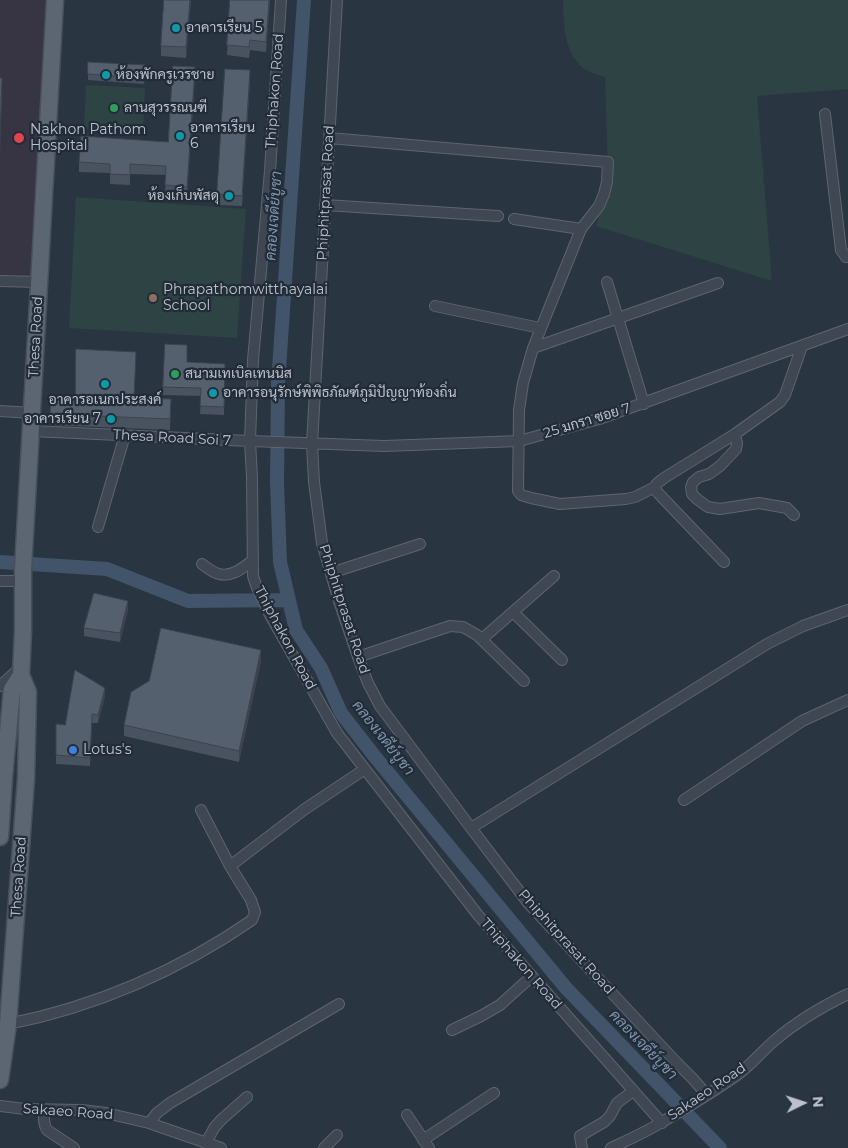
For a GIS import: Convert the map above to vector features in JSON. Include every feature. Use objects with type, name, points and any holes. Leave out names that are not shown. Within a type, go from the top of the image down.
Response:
[{"type":"main road","name":"Thesa Road","points":[[0,837],[12,689],[21,671],[24,631],[23,574],[25,528],[55,0]]},
{"type":"main road","name":"Thesa Road","points":[[0,1080],[8,1024],[26,779],[28,692],[21,671]]},
{"type":"street","name":"Thiphakon Road","points":[[281,0],[270,171],[253,360],[250,441],[253,576],[256,588],[337,733],[478,915],[633,1091],[666,1120]]},
{"type":"street","name":"Phiphitprasat Road","points":[[337,0],[312,444],[314,482],[322,543],[330,574],[358,657],[368,683],[380,706],[530,904],[693,1079],[702,1098]]},
{"type":"street","points":[[825,114],[841,250],[848,257]]},
{"type":"street","points":[[329,138],[608,162],[604,194],[598,206],[581,229],[533,348],[519,410],[518,491],[521,495],[560,504],[626,499],[635,497],[655,487],[664,478],[734,434],[780,402],[802,346]]},
{"type":"street","points":[[325,205],[498,216]]},
{"type":"street","points":[[514,219],[581,229]]},
{"type":"street","points":[[0,281],[38,282]]},
{"type":"street","points":[[607,282],[644,404]]},
{"type":"street","points":[[533,348],[718,283]]},
{"type":"street","points":[[435,306],[540,328]]},
{"type":"street","name":"25 มกรา ซอย 7","points":[[312,444],[384,446],[519,441],[599,419],[644,404],[848,330]]},
{"type":"street","points":[[0,411],[32,413]]},
{"type":"street","name":"Thesa Road Soi 7","points":[[31,431],[312,444]]},
{"type":"street","points":[[734,434],[737,443],[736,449],[720,466],[693,482],[691,487],[692,494],[697,500],[708,507],[720,509],[758,503],[787,508],[794,515]]},
{"type":"street","points":[[98,527],[125,435]]},
{"type":"street","points":[[655,487],[659,494],[724,562]]},
{"type":"street","points":[[330,574],[420,544]]},
{"type":"street","points":[[202,564],[214,573],[226,575],[242,569],[253,560]]},
{"type":"street","points":[[0,581],[23,574]]},
{"type":"street","points":[[482,640],[554,576]]},
{"type":"street","points":[[471,828],[767,644],[803,626],[848,610]]},
{"type":"street","points":[[513,612],[562,660]]},
{"type":"street","points":[[358,657],[450,626],[463,627],[477,635],[524,681]]},
{"type":"street","points":[[0,686],[21,671]]},
{"type":"street","points":[[684,800],[802,721],[848,700]]},
{"type":"street","points":[[230,866],[305,810],[365,769]]},
{"type":"street","points":[[8,1024],[33,1019],[116,992],[160,974],[199,953],[252,920],[255,914],[251,900],[230,866],[201,810]]},
{"type":"street","points":[[452,1030],[500,1005],[532,976]]},
{"type":"street","name":"Sakaeo Road","points":[[611,1148],[666,1120],[739,1074],[775,1040],[804,1018],[848,994]]},
{"type":"street","points":[[149,1123],[157,1113],[170,1103],[339,1004]]},
{"type":"street","points":[[582,1148],[580,1136],[604,1122],[610,1116],[617,1103],[633,1091]]},
{"type":"street","points":[[407,1115],[426,1144],[494,1093]]},
{"type":"street","points":[[206,1143],[221,1120],[247,1097]]},
{"type":"street","name":"Sakaeo Road","points":[[0,1106],[106,1113],[149,1123],[221,1148]]},
{"type":"street","points":[[44,1110],[44,1126],[47,1130],[74,1148]]},
{"type":"street","points":[[324,1148],[338,1135]]},
{"type":"shaded area","name":"Nakhon Pathom Hospital","points":[[0,0],[47,0],[30,277],[0,275]]},
{"type":"green space","points":[[563,0],[848,0],[848,89],[757,96],[772,281],[596,226],[605,199],[608,172],[605,77],[583,68],[572,54],[566,37]]},
{"type":"green space","name":"ลานสุวรรณนฑี","points":[[86,85],[145,88],[143,132],[84,129]]},
{"type":"green space","points":[[76,197],[246,209],[237,338],[69,328]]},
{"type":"building","name":"อาคารเรียน 5","points":[[164,0],[190,0],[186,47],[161,46]]},
{"type":"building","points":[[230,0],[269,0],[266,42],[250,40],[249,47],[227,45]]},
{"type":"building","points":[[88,62],[145,65],[144,78],[88,74]]},
{"type":"building","points":[[173,66],[195,67],[187,187],[165,185],[166,166],[130,164],[130,175],[110,174],[110,164],[79,162],[81,136],[168,142]]},
{"type":"building","points":[[225,69],[250,70],[242,196],[217,194]]},
{"type":"building","points":[[0,78],[2,78],[0,143]]},
{"type":"building","points":[[165,344],[187,345],[187,362],[225,364],[224,407],[200,406],[201,388],[163,387]]},
{"type":"building","points":[[76,349],[136,352],[134,398],[171,399],[170,419],[50,414],[51,396],[75,397]]},
{"type":"building","points":[[94,593],[128,601],[120,633],[84,628]]},
{"type":"building","points":[[161,628],[261,650],[239,751],[124,725],[131,692],[149,681]]},
{"type":"building","points":[[75,670],[105,688],[98,715],[92,714],[90,758],[56,755],[56,724],[65,725]]},
{"type":"waterway","name":"คลองเจดีย์บูชา","points":[[304,0],[278,384],[277,482],[280,562],[296,630],[321,668],[341,713],[376,758],[566,988],[720,1148]]},
{"type":"waterway","points":[[0,562],[107,569],[188,601],[288,600]]},
{"type":"place","name":"อาคารเรียน 5","points":[[176,28]]},
{"type":"place","name":"ห้องพักครูเวรชาย","points":[[106,75]]},
{"type":"place","name":"ลานสุวรรณนฑี","points":[[114,108]]},
{"type":"place","name":"อาคารเรียน 6","points":[[180,136]]},
{"type":"place","name":"Nakhon Pathom Hospital","points":[[19,138]]},
{"type":"place","name":"ห้องเก็บพัสดุ","points":[[229,196]]},
{"type":"place","name":"Phrapathomwitthayalai School","points":[[153,298]]},
{"type":"place","name":"สนามเทเบิลเทนนิส","points":[[175,374]]},
{"type":"place","name":"อาคารอเนกประสงค์","points":[[105,384]]},
{"type":"place","name":"อาคารอนุรักษ์พิพิธภัณฑ์ภูมิปัญญาท้องถิ่น","points":[[213,393]]},
{"type":"place","name":"อาคารเรียน 7","points":[[111,419]]},
{"type":"place","name":"Lotus's","points":[[73,750]]}]
